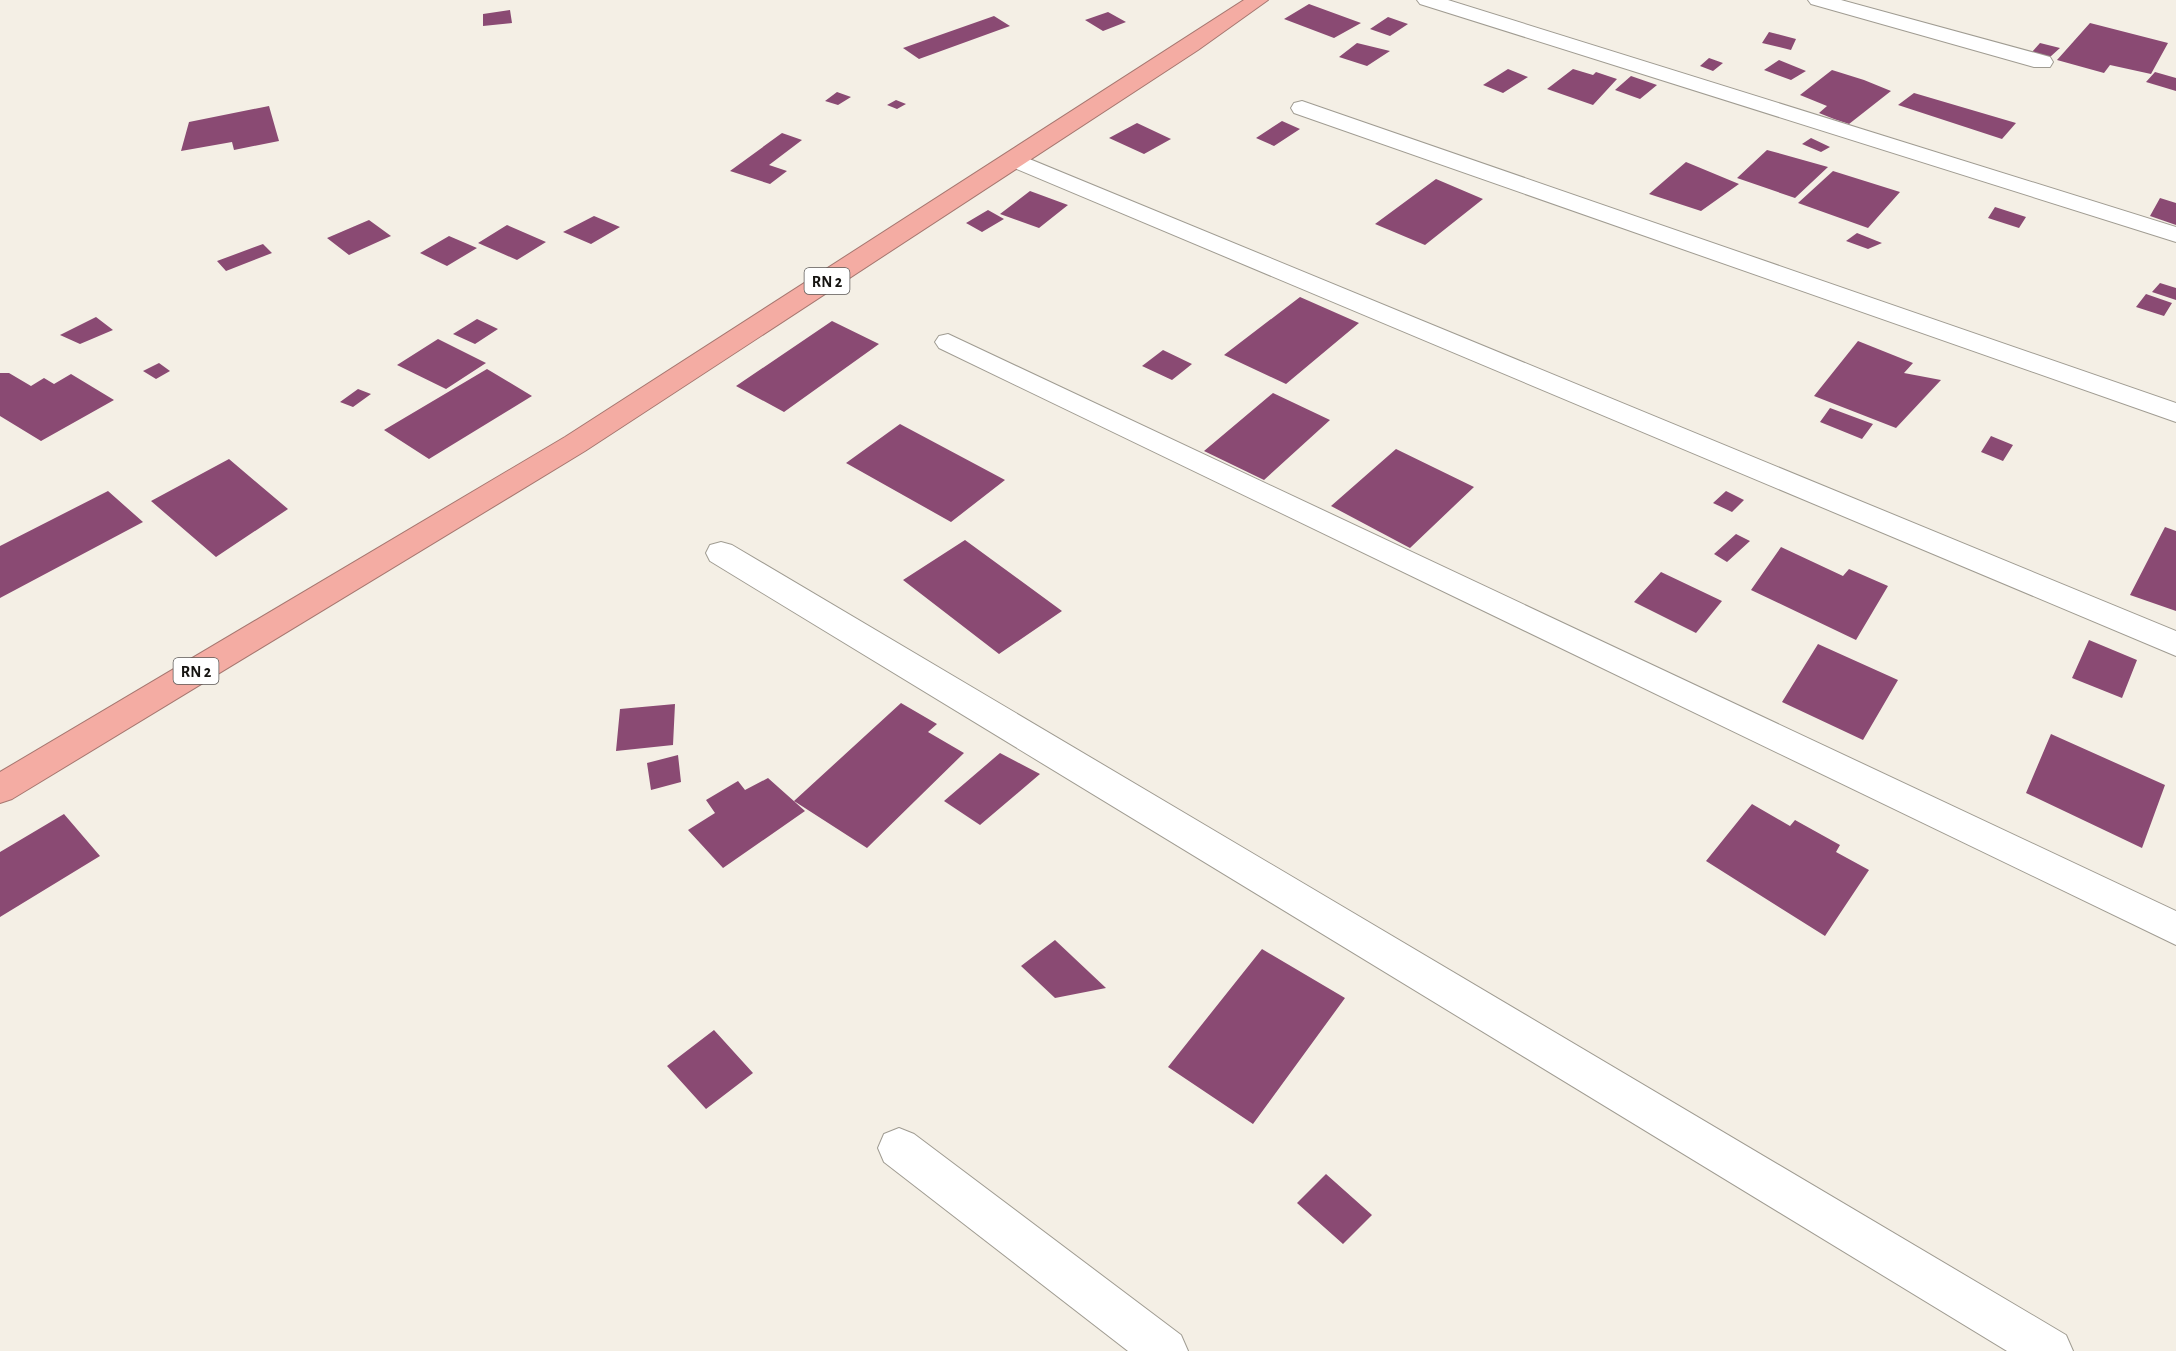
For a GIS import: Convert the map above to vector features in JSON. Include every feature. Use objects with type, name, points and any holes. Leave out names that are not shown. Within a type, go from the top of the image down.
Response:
[{"type":"highway","name":"RN 2","points":[[0,789],[575,444],[1258,0]]},
{"type":"street","points":[[1428,0],[2176,236]]},
{"type":"street","points":[[1818,0],[2042,62]]},
{"type":"street","points":[[1302,108],[2176,413]]},
{"type":"street","points":[[1015,160],[2176,644]]},
{"type":"street","points":[[948,342],[2176,929]]},
{"type":"street","points":[[721,553],[2050,1351]]},
{"type":"street","points":[[899,1148],[1165,1351]]},
{"type":"building","points":[[1309,4],[1361,23],[1334,38],[1284,19]]},
{"type":"building","points":[[510,10],[512,23],[483,26],[483,14]]},
{"type":"building","points":[[1108,12],[1126,22],[1103,31],[1085,20]]},
{"type":"building","points":[[994,16],[1010,26],[919,59],[903,48]]},
{"type":"building","points":[[1388,17],[1408,24],[1390,36],[1370,29]]},
{"type":"building","points":[[2090,23],[2168,43],[2151,74],[2110,65],[2104,73],[2057,60]]},
{"type":"building","points":[[1769,32],[1796,39],[1791,50],[1762,43]]},
{"type":"building","points":[[1357,43],[1390,51],[1367,66],[1339,57]]},
{"type":"building","points":[[2040,43],[2060,48],[2050,57],[2031,53]]},
{"type":"building","points":[[1709,58],[1723,63],[1713,71],[1700,66]]},
{"type":"building","points":[[1779,60],[1806,71],[1791,80],[1764,70]]},
{"type":"building","points":[[1508,69],[1528,77],[1503,93],[1483,85]]},
{"type":"building","points":[[1573,69],[1593,75],[1596,72],[1617,79],[1593,105],[1547,89]]},
{"type":"building","points":[[1832,70],[1891,91],[1849,124],[1834,119],[1819,113],[1827,106],[1800,95]]},
{"type":"building","points":[[2155,72],[2176,78],[2176,91],[2146,82]]},
{"type":"building","points":[[1631,76],[1657,85],[1640,99],[1615,90]]},
{"type":"building","points":[[837,92],[851,97],[838,105],[825,101]]},
{"type":"building","points":[[1914,93],[2016,123],[2002,139],[1898,105]]},
{"type":"building","points":[[896,100],[906,104],[897,109],[887,105]]},
{"type":"building","points":[[269,106],[279,141],[234,150],[232,142],[181,151],[189,122]]},
{"type":"building","points":[[1282,121],[1300,129],[1274,146],[1256,138]]},
{"type":"building","points":[[1137,123],[1171,139],[1144,154],[1109,138]]},
{"type":"building","points":[[782,133],[802,140],[769,165],[787,171],[770,184],[730,171]]},
{"type":"building","points":[[1811,138],[1830,147],[1821,152],[1802,144]]},
{"type":"building","points":[[1767,150],[1828,167],[1795,198],[1737,178]]},
{"type":"building","points":[[1686,162],[1739,184],[1701,211],[1649,194]]},
{"type":"building","points":[[1833,171],[1900,192],[1868,228],[1798,203]]},
{"type":"building","points":[[1436,179],[1483,199],[1425,245],[1375,224]]},
{"type":"building","points":[[1030,191],[1068,205],[1039,228],[1000,214]]},
{"type":"building","points":[[2160,198],[2176,203],[2176,225],[2150,216]]},
{"type":"building","points":[[1995,207],[2026,217],[2019,228],[1988,218]]},
{"type":"building","points":[[988,210],[1004,219],[982,232],[966,223]]},
{"type":"building","points":[[594,216],[620,227],[591,244],[563,232]]},
{"type":"building","points":[[369,220],[391,236],[349,255],[327,238]]},
{"type":"building","points":[[507,225],[546,242],[517,260],[478,243]]},
{"type":"building","points":[[1857,233],[1882,243],[1868,249],[1846,241]]},
{"type":"building","points":[[449,236],[477,248],[447,266],[420,253]]},
{"type":"building","points":[[263,244],[272,253],[226,271],[217,261]]},
{"type":"building","points":[[2160,283],[2176,288],[2176,300],[2152,292]]},
{"type":"building","points":[[2146,294],[2172,303],[2164,316],[2136,307]]},
{"type":"building","points":[[1300,297],[1359,323],[1286,384],[1224,355]]},
{"type":"building","points":[[96,317],[113,330],[80,344],[60,335]]},
{"type":"building","points":[[477,319],[498,329],[475,344],[453,334]]},
{"type":"building","points":[[832,321],[879,344],[784,412],[736,386]]},
{"type":"building","points":[[438,339],[486,363],[446,389],[397,365]]},
{"type":"building","points":[[1858,341],[1913,363],[1904,373],[1941,380],[1896,428],[1814,396]]},
{"type":"building","points":[[1163,350],[1192,364],[1172,380],[1142,366]]},
{"type":"building","points":[[159,363],[170,371],[156,379],[143,371]]},
{"type":"building","points":[[487,369],[532,396],[429,459],[384,430]]},
{"type":"building","points":[[0,373],[9,373],[31,386],[44,378],[54,384],[71,374],[114,400],[41,441],[0,416]]},
{"type":"building","points":[[358,389],[371,394],[353,407],[340,402]]},
{"type":"building","points":[[1273,393],[1330,420],[1264,480],[1204,451]]},
{"type":"building","points":[[1830,408],[1873,424],[1862,439],[1820,422]]},
{"type":"building","points":[[900,424],[1005,480],[951,522],[846,463]]},
{"type":"building","points":[[1991,436],[2013,445],[2003,461],[1981,452]]},
{"type":"building","points":[[1396,449],[1474,487],[1410,548],[1331,506]]},
{"type":"building","points":[[229,459],[288,509],[216,557],[151,501]]},
{"type":"building","points":[[108,491],[143,522],[0,598],[0,546]]},
{"type":"building","points":[[1726,491],[1744,500],[1732,512],[1713,503]]},
{"type":"building","points":[[2165,527],[2176,531],[2176,611],[2130,595]]},
{"type":"building","points":[[1736,534],[1750,541],[1727,562],[1714,554]]},
{"type":"building","points":[[965,540],[1062,611],[999,654],[903,580]]},
{"type":"building","points":[[1781,547],[1843,576],[1849,569],[1888,586],[1856,640],[1751,590]]},
{"type":"building","points":[[1661,572],[1722,601],[1696,633],[1634,602]]},
{"type":"building","points":[[2089,640],[2137,660],[2122,698],[2072,678]]},
{"type":"building","points":[[1818,644],[1898,680],[1863,740],[1782,702]]},
{"type":"building","points":[[901,703],[937,724],[928,732],[964,753],[867,848],[794,801]]},
{"type":"building","points":[[675,704],[673,745],[616,751],[620,709]]},
{"type":"building","points":[[2051,734],[2165,785],[2142,848],[2026,793]]},
{"type":"building","points":[[1000,753],[1040,774],[980,825],[944,801]]},
{"type":"building","points":[[678,755],[681,782],[651,790],[647,763]]},
{"type":"building","points":[[768,778],[805,811],[723,868],[688,830],[715,813],[706,800],[738,781],[745,790]]},
{"type":"building","points":[[1752,804],[1790,826],[1795,820],[1840,845],[1836,852],[1869,870],[1825,936],[1706,861]]},
{"type":"building","points":[[64,814],[100,856],[0,917],[0,852]]},
{"type":"building","points":[[1055,940],[1106,988],[1055,998],[1021,966]]},
{"type":"building","points":[[1262,949],[1345,998],[1253,1124],[1168,1067]]},
{"type":"building","points":[[714,1030],[753,1073],[706,1109],[667,1066]]},
{"type":"building","points":[[1326,1174],[1372,1215],[1343,1244],[1297,1203]]}]
